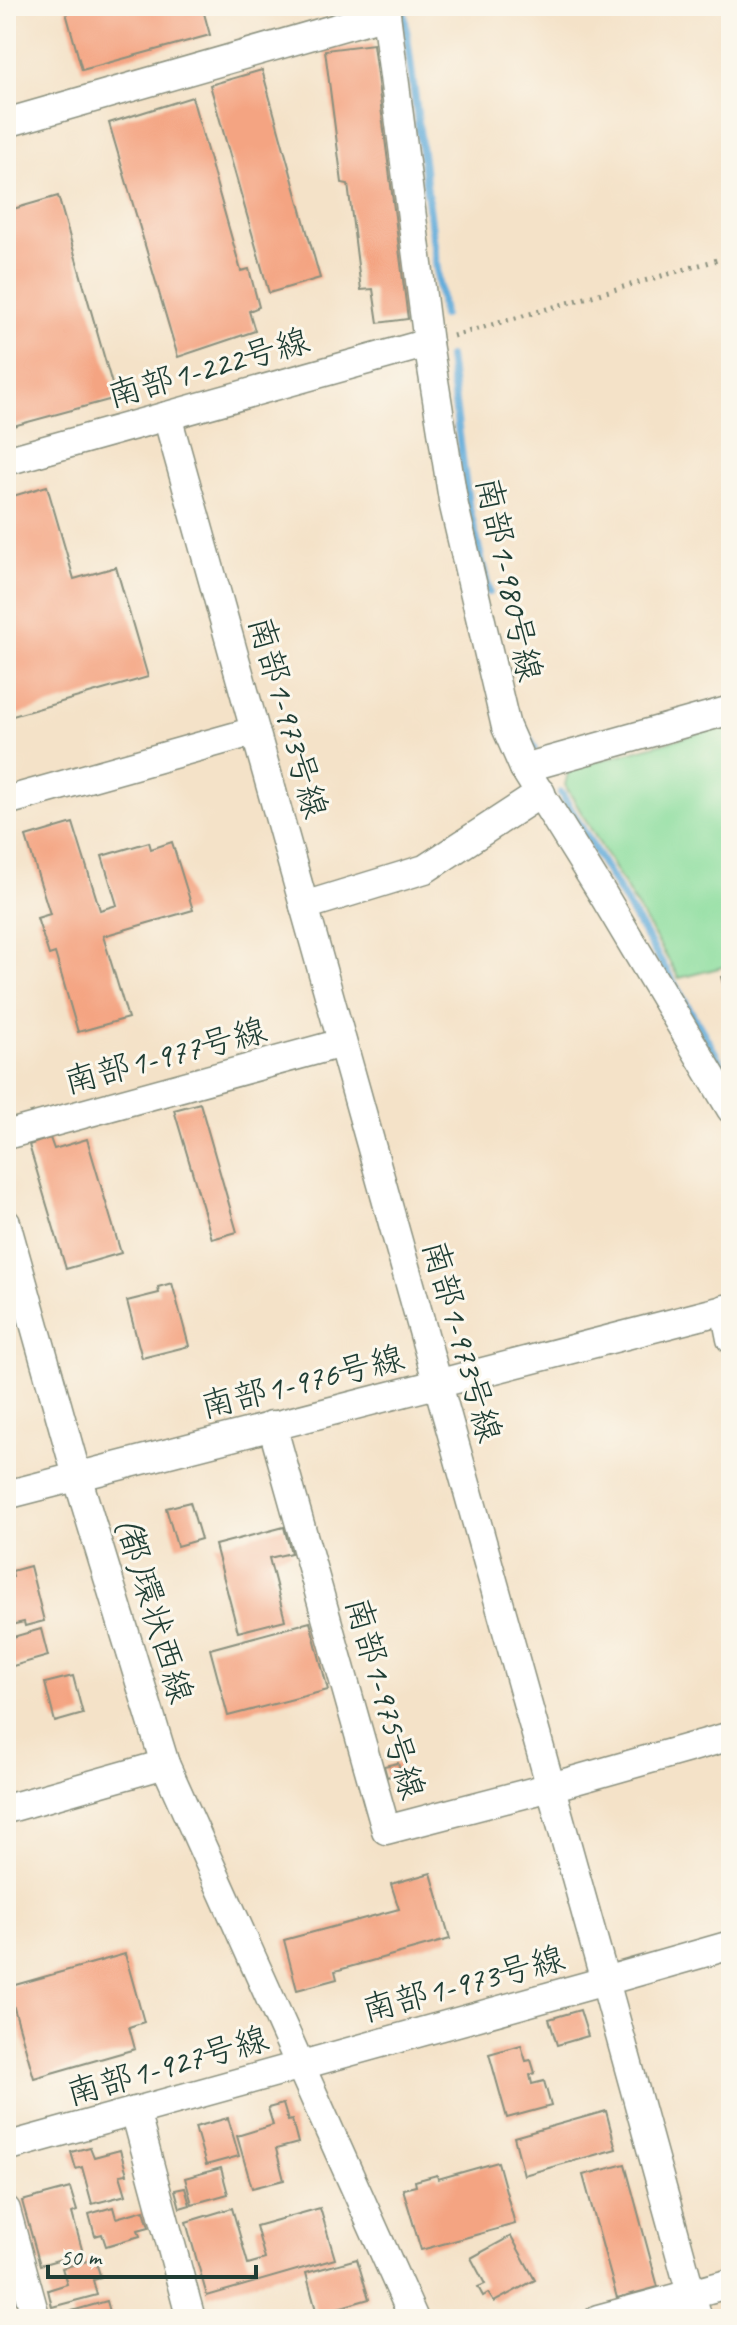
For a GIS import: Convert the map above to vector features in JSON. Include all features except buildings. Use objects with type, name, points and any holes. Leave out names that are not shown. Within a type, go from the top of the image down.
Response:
[{"type":"street","points":[[6,123],[386,10]]},
{"type":"street","name":"南部1-980号線","points":[[386,10],[428,343],[458,521],[506,727],[524,768],[731,1109]]},
{"type":"street","name":"南部1-222号線","points":[[6,461],[428,343]]},
{"type":"street","name":"南部1-973号線","points":[[167,416],[605,1981],[300,2065]]},
{"type":"street","points":[[524,768],[731,710]]},
{"type":"street","points":[[6,801],[255,731]]},
{"type":"street","points":[[304,906],[425,869],[541,793]]},
{"type":"street","name":"南部1-977号線","points":[[6,1135],[342,1043]]},
{"type":"street","name":"(都)環状西線","points":[[6,1223],[77,1476],[165,1764],[414,2319]]},
{"type":"street","points":[[728,1308],[731,1339]]},
{"type":"street","name":"南部1-976号線","points":[[6,1495],[728,1308]]},
{"type":"street","name":"南部1-975号線","points":[[272,1425],[386,1830],[731,1736]]},
{"type":"street","points":[[6,1809],[165,1764]]},
{"type":"street","points":[[694,2306],[605,1981],[731,1945]]},
{"type":"street","name":"南部1-927号線","points":[[6,2147],[300,2065]]},
{"type":"street","points":[[135,2111],[191,2319]]},
{"type":"street","points":[[6,2210],[36,2319]]},
{"type":"street","points":[[598,2319],[694,2306],[731,2283]]},
{"type":"path","points":[[428,343],[731,256]]},
{"type":"green space","points":[[731,724],[731,965],[679,978],[565,785],[569,769]]},
{"type":"waterway","points":[[403,6],[443,315]]},
{"type":"waterway","points":[[449,357],[468,504],[489,592]]},
{"type":"waterway","points":[[518,718],[534,748]]},
{"type":"waterway","points":[[561,793],[731,1080]]}]
